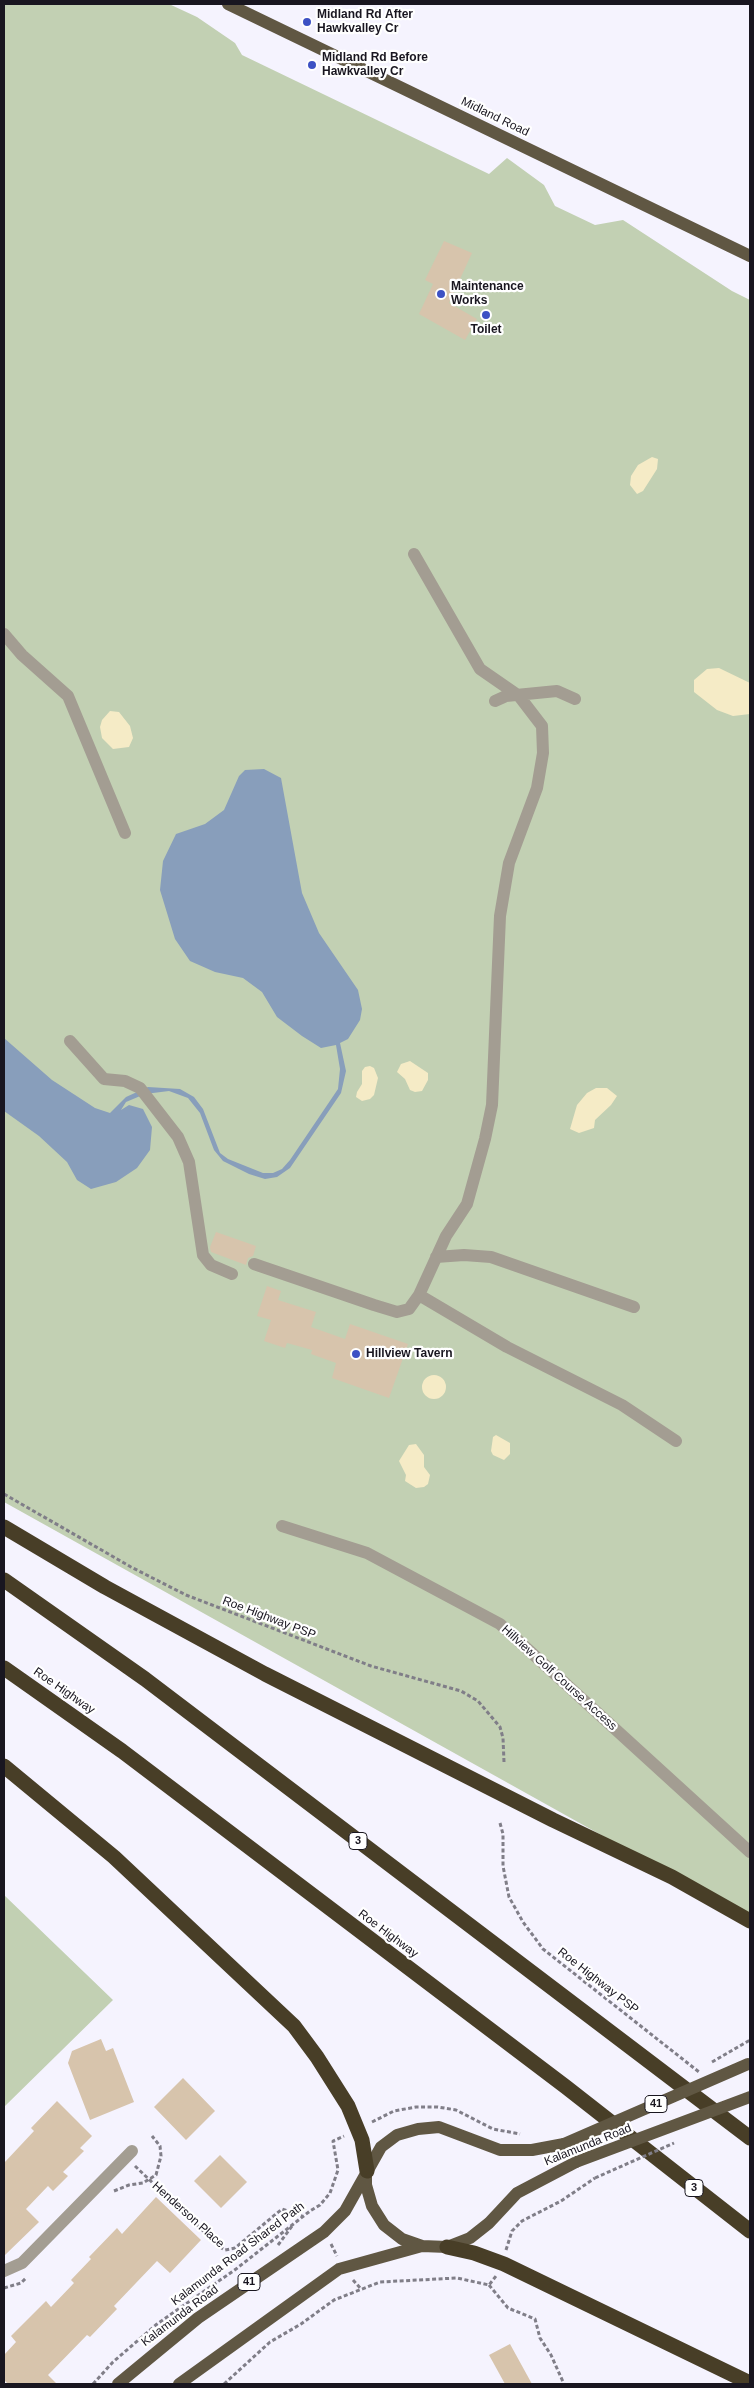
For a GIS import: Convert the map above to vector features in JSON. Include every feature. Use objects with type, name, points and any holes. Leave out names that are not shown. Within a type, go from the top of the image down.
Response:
[{"type":"highway","points":[[4,1527],[105,1587],[264,1674],[672,1877],[750,1921]]},
{"type":"highway","name":"3","points":[[4,1580],[212,1730],[750,2138]]},
{"type":"highway","name":"Roe Highway","points":[[4,1668],[122,1751],[208,1815],[750,2231]]},
{"type":"highway","points":[[4,1766],[114,1857],[294,2026],[317,2057],[348,2106],[362,2140],[366,2171]]},
{"type":"highway","points":[[447,2246],[504,2264],[750,2383]]},
{"type":"main road","name":"Midland Road","points":[[228,4],[750,256]]},
{"type":"main road","name":"Kalamunda Road","points":[[118,2384],[198,2318],[324,2232],[346,2211],[366,2171],[381,2147],[397,2135],[418,2129],[439,2128],[500,2150],[532,2150],[564,2144],[749,2064]]},
{"type":"main road","name":"Kalamunda Road","points":[[179,2384],[294,2300],[343,2268],[422,2246],[447,2246],[470,2238],[518,2194],[576,2162],[750,2097]]},
{"type":"main road","name":"Kalamunda Road","points":[[366,2171],[366,2185],[372,2206],[384,2225],[402,2239],[422,2246]]},
{"type":"street","points":[[254,1264],[397,1312],[409,1309],[418,1295],[446,1236],[467,1204],[486,1138],[492,1105],[500,916],[509,862],[537,788],[543,753],[542,726],[519,696],[480,669],[414,554]]},
{"type":"street","points":[[4,634],[22,655],[68,696],[125,833]]},
{"type":"street","points":[[495,701],[506,696],[557,691],[575,699]]},
{"type":"street","points":[[70,1041],[104,1079],[125,1081],[140,1088],[178,1137],[189,1162],[203,1255],[211,1265],[232,1274]]},
{"type":"street","points":[[436,1257],[464,1255],[491,1257],[634,1306]]},
{"type":"street","points":[[418,1295],[507,1347],[622,1405],[676,1441]]},
{"type":"street","name":"Hillview Golf Course Access","points":[[282,1526],[367,1553],[500,1624],[750,1852]]},
{"type":"street","points":[[4,2271],[22,2263],[129,2154]]},
{"type":"path","name":"Roe Highway PSP","points":[[4,1494],[131,1567],[186,1595],[371,1666],[461,1692],[478,1701],[500,1727],[503,1738],[504,1762]]},
{"type":"path","name":"Roe Highway PSP","points":[[500,1823],[503,1834],[503,1866],[509,1897],[523,1922],[543,1949],[704,2076]]},
{"type":"path","points":[[710,2063],[750,2040]]},
{"type":"path","name":"Kalamunda Road Shared Path","points":[[93,2384],[113,2362],[158,2324],[236,2268],[302,2216],[320,2206],[330,2193],[338,2170],[333,2142],[394,2111],[416,2106],[456,2110],[493,2129],[526,2134]]},
{"type":"path","points":[[107,2198],[114,2191],[150,2180],[156,2175],[161,2156],[160,2146],[152,2136]]},
{"type":"path","name":"Henderson Place","points":[[129,2154],[150,2180],[220,2247],[226,2250],[235,2248],[282,2209],[302,2216]]},
{"type":"path","points":[[489,2285],[504,2264],[507,2242],[512,2231],[522,2221],[561,2201],[595,2178]]},
{"type":"path","points":[[310,2211],[324,2232],[343,2268],[361,2289]]},
{"type":"path","points":[[4,2288],[21,2283],[28,2276]]},
{"type":"path","points":[[224,2384],[270,2342],[301,2324],[334,2300],[380,2282],[457,2278],[489,2285],[508,2308],[535,2319],[540,2338],[551,2355],[564,2384]]},
{"type":"green space","points":[[4,4],[169,4],[197,17],[235,43],[242,55],[489,174],[507,158],[544,185],[555,206],[595,225],[623,220],[732,291],[750,300],[750,1918],[4,1502]]},
{"type":"green space","points":[[4,1895],[113,2000],[4,2107]]},
{"type":"sand","points":[[652,457],[658,459],[657,469],[643,491],[637,494],[630,485],[631,476],[638,465]]},
{"type":"sand","points":[[719,668],[750,683],[750,714],[733,716],[717,710],[694,692],[694,680],[707,669]]},
{"type":"sand","points":[[110,711],[119,712],[130,726],[133,738],[129,747],[113,749],[102,738],[100,727],[102,720]]},
{"type":"sand","points":[[410,1061],[428,1073],[428,1080],[422,1091],[415,1092],[410,1090],[405,1079],[397,1072],[401,1064]]},
{"type":"sand","points":[[370,1066],[374,1068],[378,1078],[374,1095],[370,1099],[362,1101],[356,1097],[357,1092],[362,1084],[362,1071],[365,1067]]},
{"type":"sand","points":[[596,1088],[607,1088],[617,1096],[611,1105],[595,1120],[594,1128],[579,1133],[570,1129],[577,1105],[587,1093]]},
{"type":"sand","points":[[434,1375],[443,1378],[446,1387],[443,1396],[434,1399],[425,1396],[422,1387],[425,1378]]},
{"type":"sand","points":[[496,1435],[510,1443],[510,1454],[504,1460],[493,1455],[491,1451],[493,1437]]},
{"type":"sand","points":[[416,1444],[424,1455],[424,1467],[430,1475],[428,1484],[424,1487],[416,1488],[405,1481],[406,1475],[399,1461],[409,1445]]},
{"type":"water","points":[[264,769],[281,778],[302,893],[319,933],[358,990],[362,1009],[360,1020],[348,1039],[340,1043],[346,1071],[341,1093],[290,1168],[277,1177],[265,1179],[249,1174],[223,1161],[214,1150],[200,1113],[188,1098],[169,1091],[145,1094],[126,1102],[121,1110],[129,1105],[143,1109],[152,1127],[150,1150],[137,1168],[116,1182],[91,1189],[77,1180],[67,1162],[39,1136],[4,1111],[4,1038],[52,1080],[95,1108],[110,1113],[126,1097],[148,1087],[180,1089],[194,1097],[203,1109],[220,1153],[228,1159],[263,1173],[273,1173],[282,1169],[338,1089],[340,1069],[336,1045],[321,1048],[302,1036],[277,1017],[262,992],[243,978],[215,972],[190,961],[175,939],[160,890],[163,861],[176,834],[205,824],[224,810],[239,776],[245,770]]},
{"type":"building","name":"Maintenance Works","points":[[444,241],[472,253],[449,303],[477,319],[465,340],[419,314],[433,284],[425,280]]},
{"type":"building","points":[[216,1232],[256,1246],[253,1256],[248,1258],[246,1265],[211,1252],[210,1247]]},
{"type":"building","points":[[267,1286],[281,1291],[278,1300],[316,1312],[311,1327],[345,1339],[350,1324],[408,1344],[389,1398],[332,1378],[336,1363],[311,1354],[312,1350],[287,1343],[285,1348],[264,1341],[271,1320],[257,1316]]},
{"type":"building","points":[[101,2039],[106,2051],[113,2048],[134,2102],[90,2120],[68,2063],[72,2051]]},
{"type":"building","points":[[183,2078],[215,2111],[186,2140],[154,2107]]},
{"type":"building","points":[[57,2101],[92,2136],[80,2148],[84,2151],[63,2172],[68,2176],[53,2191],[48,2186],[26,2209],[39,2222],[4,2256],[4,2163],[34,2131],[31,2128]]},
{"type":"building","points":[[220,2155],[247,2182],[221,2208],[194,2181]]},
{"type":"building","points":[[156,2197],[201,2240],[170,2273],[157,2261],[114,2306],[117,2309],[90,2337],[87,2335],[48,2375],[57,2384],[8,2384],[4,2380],[4,2355],[16,2342],[11,2336],[46,2301],[51,2307],[74,2283],[71,2280],[91,2259],[89,2257],[117,2228],[122,2234]]},
{"type":"building","points":[[510,2344],[532,2384],[505,2384],[489,2355]]},
{"type":"place","name":"Midland Rd After Hawkvalley Cr","points":[[307,22]]},
{"type":"place","name":"Midland Rd Before Hawkvalley Cr","points":[[312,65]]},
{"type":"place","name":"Maintenance Works","points":[[441,294]]},
{"type":"place","name":"Toilet","points":[[486,315]]},
{"type":"place","name":"Hillview Tavern","points":[[356,1354]]}]
